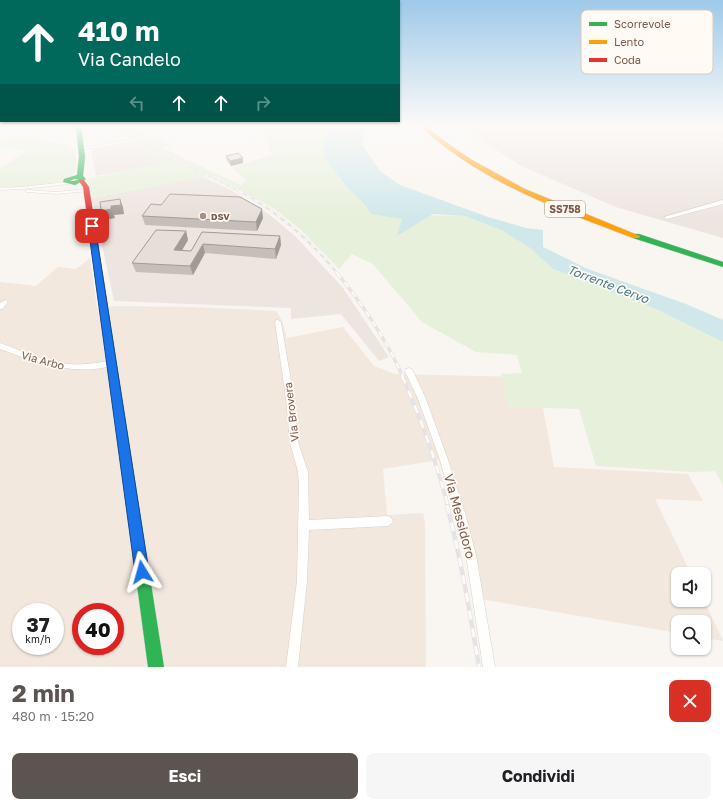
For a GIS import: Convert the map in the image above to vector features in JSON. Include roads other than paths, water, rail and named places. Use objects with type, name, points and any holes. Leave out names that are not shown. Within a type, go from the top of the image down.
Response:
[{"type":"main road","points":[[81,156],[81,166],[74,180],[86,190],[156,667]]},
{"type":"main road","name":"SS758","points":[[461,156],[475,166],[516,187],[570,211],[624,232],[723,265]]},
{"type":"main road","name":"SS758","points":[[467,156],[494,172],[533,191],[628,230],[723,261]]},
{"type":"street","points":[[23,190],[74,180]]},
{"type":"street","points":[[0,189],[56,193],[86,190]]},
{"type":"street","points":[[667,217],[723,202]]},
{"type":"street","name":"Via Brovera","points":[[278,322],[290,399],[294,442],[302,472],[304,525],[302,581],[292,667]]},
{"type":"street","name":"Via Arbo","points":[[0,346],[21,355],[65,367],[94,367],[112,363]]},
{"type":"street","name":"Via Messidoro","points":[[409,372],[422,399],[462,520],[471,554],[489,667]]},
{"type":"street","points":[[304,525],[388,521]]},
{"type":"water","name":"Torrente Cervo","points":[[324,156],[370,156],[381,172],[400,185],[488,217],[526,228],[543,230],[543,247],[588,269],[686,304],[723,320],[723,342],[658,310],[553,269],[530,248],[501,230],[465,216],[433,214],[397,236],[402,219],[371,214]]},
{"type":"railway","points":[[169,156],[239,191]]},
{"type":"railway","points":[[239,191],[280,217],[305,239],[338,274]]},
{"type":"railway","points":[[337,273],[356,297],[373,323],[389,349],[403,377]]},
{"type":"railway","points":[[402,376],[428,440],[448,506]]},
{"type":"railway","points":[[447,505],[469,606],[479,667]]},
{"type":"place","name":"DSV","points":[[203,216]]}]
